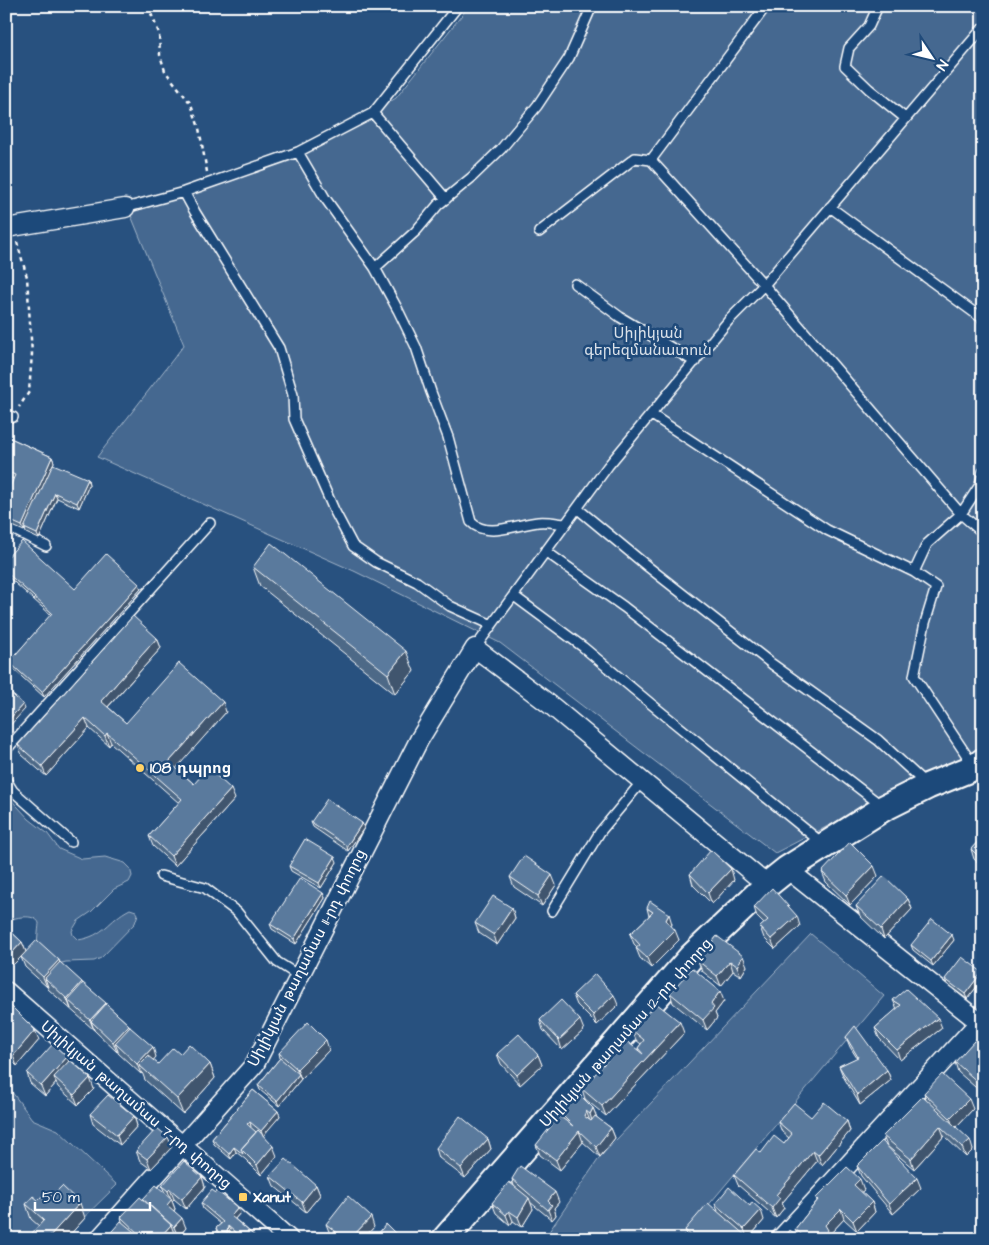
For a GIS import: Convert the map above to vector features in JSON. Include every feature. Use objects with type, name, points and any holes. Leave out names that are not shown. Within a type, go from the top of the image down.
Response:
[{"type":"main road","name":"Սիլիկյան թաղամաս 12-րդ փողոց","points":[[444,1239],[691,957],[766,885],[786,869],[884,808],[979,764]]},
{"type":"street","points":[[9,227],[31,225],[126,208]]},
{"type":"street","points":[[475,648],[553,707],[766,885]]},
{"type":"street","name":"Սիլիկյան թաղամաս 11-րդ փողոց","points":[[99,1239],[255,1064],[419,740],[475,648]]},
{"type":"street","points":[[780,1239],[982,1021],[786,869]]},
{"type":"street","name":"Սիլիկյան թաղամաս 7-րդ փողոց","points":[[6,991],[289,1239]]},
{"type":"lane","points":[[126,208],[209,184],[298,152],[373,113],[458,6]]},
{"type":"lane","points":[[651,160],[766,6]]},
{"type":"lane","points":[[878,6],[869,26],[850,48],[844,66],[868,89],[905,118]]},
{"type":"lane","points":[[375,268],[416,231],[438,205],[471,178],[501,149],[537,106],[569,58],[590,7]]},
{"type":"lane","points":[[475,648],[608,466],[729,320],[764,285],[983,28]]},
{"type":"lane","points":[[373,113],[446,199]]},
{"type":"lane","points":[[298,152],[325,198],[375,268],[416,347],[448,437],[471,522],[477,528],[485,530],[509,528],[538,522],[565,524]]},
{"type":"lane","points":[[539,232],[634,158],[651,160],[764,285],[961,514],[983,533]]},
{"type":"lane","points":[[184,192],[279,348],[293,395],[294,419],[334,510],[353,546],[376,562],[417,582],[450,606],[492,625]]},
{"type":"lane","points":[[830,207],[983,319]]},
{"type":"lane","points":[[575,284],[620,317],[695,362]]},
{"type":"lane","points":[[652,415],[827,530],[914,572],[936,587],[925,623],[914,676],[979,764]]},
{"type":"lane","points":[[914,572],[927,544],[961,514],[980,485],[983,472]]},
{"type":"lane","points":[[578,509],[772,664],[878,740],[928,786]]},
{"type":"lane","points":[[6,750],[210,523]]},
{"type":"lane","points":[[6,526],[46,546]]},
{"type":"lane","points":[[545,551],[631,613],[884,808]]},
{"type":"lane","points":[[514,596],[584,647],[824,845]]},
{"type":"lane","points":[[6,780],[14,791],[71,842]]},
{"type":"lane","points":[[552,911],[600,832],[642,780]]},
{"type":"lane","points":[[161,876],[205,888],[237,912],[278,962],[299,976]]},
{"type":"path","points":[[148,6],[159,33],[160,55],[165,71],[190,104],[199,128],[209,184]]},
{"type":"path","points":[[9,227],[27,277],[32,354],[29,392],[10,416]]},
{"type":"green space","name":"Սիլիկյան գերեզմանատուն","points":[[469,6],[983,6],[983,747],[775,853],[500,643],[354,571],[97,457],[184,345],[130,213],[304,155],[396,98]]},
{"type":"green space","points":[[6,794],[29,819],[47,833],[59,849],[82,859],[105,857],[125,863],[130,868],[132,876],[129,882],[114,889],[91,912],[78,921],[72,931],[78,940],[87,938],[101,931],[130,909],[136,911],[138,914],[135,923],[101,958],[94,961],[58,964],[37,946],[39,923],[37,920],[24,917],[6,922]]},
{"type":"green space","points":[[811,934],[884,996],[680,1239],[544,1239],[600,1157]]},
{"type":"green space","points":[[6,1084],[32,1119],[58,1130],[117,1185],[62,1239],[6,1239]]},
{"type":"building","points":[[6,436],[52,457],[22,526],[6,519],[6,496],[15,475],[6,471]]},
{"type":"building","points":[[53,464],[88,479],[77,503],[55,493],[37,534],[24,528]]},
{"type":"building","points":[[22,541],[75,589],[106,554],[139,584],[42,692],[9,662],[52,613],[6,572],[6,559]]},
{"type":"building","points":[[271,543],[406,651],[388,674],[253,567]]},
{"type":"building","points":[[133,616],[157,638],[101,701],[126,723],[179,663],[223,702],[169,762],[194,784],[208,768],[231,789],[171,856],[149,836],[182,799],[107,733],[105,736],[85,718],[42,766],[18,745]]},
{"type":"building","points":[[6,689],[23,704],[6,723]]},
{"type":"building","points":[[327,799],[362,823],[347,846],[311,822]]},
{"type":"building","points":[[983,836],[983,861],[971,849]]},
{"type":"building","points":[[305,839],[335,857],[319,883],[289,866]]},
{"type":"building","points":[[850,842],[874,866],[846,895],[822,872]]},
{"type":"building","points":[[711,850],[731,869],[708,893],[690,874]]},
{"type":"building","points":[[524,856],[552,875],[538,896],[510,877]]},
{"type":"building","points":[[884,876],[908,899],[881,929],[856,906]]},
{"type":"building","points":[[300,878],[323,893],[294,939],[270,924]]},
{"type":"building","points":[[772,888],[797,916],[771,939],[760,927],[768,920],[754,907]]},
{"type":"building","points":[[493,896],[512,908],[494,935],[475,923]]},
{"type":"building","points":[[650,901],[669,914],[666,920],[675,930],[647,958],[636,948],[640,945],[630,934],[653,912],[647,908]]},
{"type":"building","points":[[932,919],[952,935],[931,961],[911,945]]},
{"type":"building","points":[[6,927],[22,942],[10,955],[6,952]]},
{"type":"building","points":[[717,936],[743,956],[737,966],[730,961],[717,976],[698,961]]},
{"type":"building","points":[[37,940],[59,960],[43,977],[21,957]]},
{"type":"building","points":[[962,957],[982,972],[965,994],[945,979]]},
{"type":"building","points":[[60,962],[82,982],[67,999],[45,978]]},
{"type":"building","points":[[692,968],[720,991],[711,1004],[714,1008],[703,1020],[670,993]]},
{"type":"building","points":[[595,974],[614,995],[593,1015],[573,995]]},
{"type":"building","points":[[83,983],[106,1003],[90,1020],[68,1000]]},
{"type":"building","points":[[906,989],[938,1018],[897,1050],[875,1028],[901,1005],[893,1000]]},
{"type":"building","points":[[561,1000],[580,1020],[559,1040],[540,1020]]},
{"type":"building","points":[[656,1003],[680,1022],[602,1106],[582,1089],[625,1040],[643,1054],[638,1048],[644,1040],[632,1030]]},
{"type":"building","points":[[9,1004],[35,1030],[13,1056],[6,1049],[6,1007]]},
{"type":"building","points":[[106,1004],[129,1025],[113,1042],[91,1021]]},
{"type":"building","points":[[308,1022],[326,1040],[297,1069],[279,1053]]},
{"type":"building","points":[[855,1026],[887,1070],[857,1095],[839,1066],[858,1057],[846,1037]]},
{"type":"building","points":[[130,1027],[153,1047],[137,1064],[115,1043]]},
{"type":"building","points":[[519,1034],[538,1055],[517,1075],[497,1054]]},
{"type":"building","points":[[974,1041],[983,1049],[983,1081],[980,1084],[955,1062]]},
{"type":"building","points":[[53,1044],[67,1057],[41,1086],[27,1073]]},
{"type":"building","points":[[189,1044],[210,1064],[177,1099],[139,1065],[148,1056],[158,1064],[173,1048],[180,1054]]},
{"type":"building","points":[[280,1058],[299,1074],[277,1101],[258,1085]]},
{"type":"building","points":[[70,1060],[90,1078],[74,1095],[54,1077]]},
{"type":"building","points":[[942,1074],[969,1099],[950,1118],[924,1093]]},
{"type":"building","points":[[253,1090],[278,1111],[261,1131],[250,1122],[247,1124],[256,1132],[241,1149],[243,1154],[234,1147],[229,1154],[212,1139]]},
{"type":"building","points":[[579,1094],[593,1108],[590,1114],[586,1111],[584,1116],[591,1121],[595,1116],[611,1128],[596,1147],[579,1131],[556,1160],[536,1145],[559,1116],[573,1126],[561,1114]]},
{"type":"building","points":[[108,1095],[134,1116],[117,1135],[90,1114]]},
{"type":"building","points":[[923,1096],[970,1140],[962,1147],[940,1126],[911,1159],[883,1136]]},
{"type":"building","points":[[824,1102],[847,1121],[818,1155],[813,1151],[776,1195],[780,1198],[772,1208],[734,1175],[756,1149],[761,1153],[774,1136],[784,1144],[792,1134],[778,1122],[794,1103],[811,1117]]},
{"type":"building","points":[[460,1116],[488,1139],[461,1168],[436,1148]]},
{"type":"building","points":[[157,1128],[168,1137],[147,1159],[136,1151]]},
{"type":"building","points":[[258,1130],[273,1146],[257,1165],[241,1149]]},
{"type":"building","points":[[882,1141],[917,1178],[889,1204],[857,1166]]},
{"type":"building","points":[[286,1159],[316,1185],[302,1202],[270,1176]]},
{"type":"building","points":[[184,1161],[202,1177],[182,1199],[170,1189],[168,1191],[162,1186]]},
{"type":"building","points":[[520,1166],[555,1192],[548,1201],[552,1205],[548,1210],[512,1179]]},
{"type":"building","points":[[847,1167],[860,1179],[854,1185],[872,1202],[853,1221],[841,1209],[825,1225],[828,1230],[823,1238],[818,1234],[814,1239],[807,1239],[795,1229],[818,1200],[816,1198]]},
{"type":"building","points":[[509,1182],[529,1198],[518,1217],[509,1211],[506,1215],[492,1203]]},
{"type":"building","points":[[156,1185],[172,1199],[167,1205],[182,1218],[174,1227],[143,1199]]},
{"type":"building","points":[[62,1186],[80,1203],[47,1239],[38,1239],[32,1233],[44,1220],[26,1204],[33,1196],[38,1200],[47,1191],[52,1196]]},
{"type":"building","points":[[729,1187],[750,1206],[752,1202],[761,1210],[744,1229],[715,1204]]},
{"type":"building","points":[[212,1190],[216,1193],[217,1191],[238,1208],[231,1216],[258,1239],[243,1239],[228,1226],[227,1233],[220,1235],[216,1228],[223,1222],[201,1203]]},
{"type":"building","points":[[348,1196],[371,1217],[350,1239],[345,1239],[326,1224]]},
{"type":"building","points":[[140,1197],[171,1225],[158,1239],[144,1239],[121,1217]]},
{"type":"building","points":[[708,1203],[747,1237],[746,1239],[695,1239],[685,1230]]},
{"type":"building","points":[[121,1221],[140,1237],[138,1239],[105,1239]]},
{"type":"building","points":[[386,1224],[400,1238],[399,1239],[374,1239]]},
{"type":"building","points":[[790,1230],[801,1239],[784,1239]]},
{"type":"place","name":"108 դպրոց","points":[[140,768]]},
{"type":"place","name":"Xanut","points":[[243,1197]]}]
